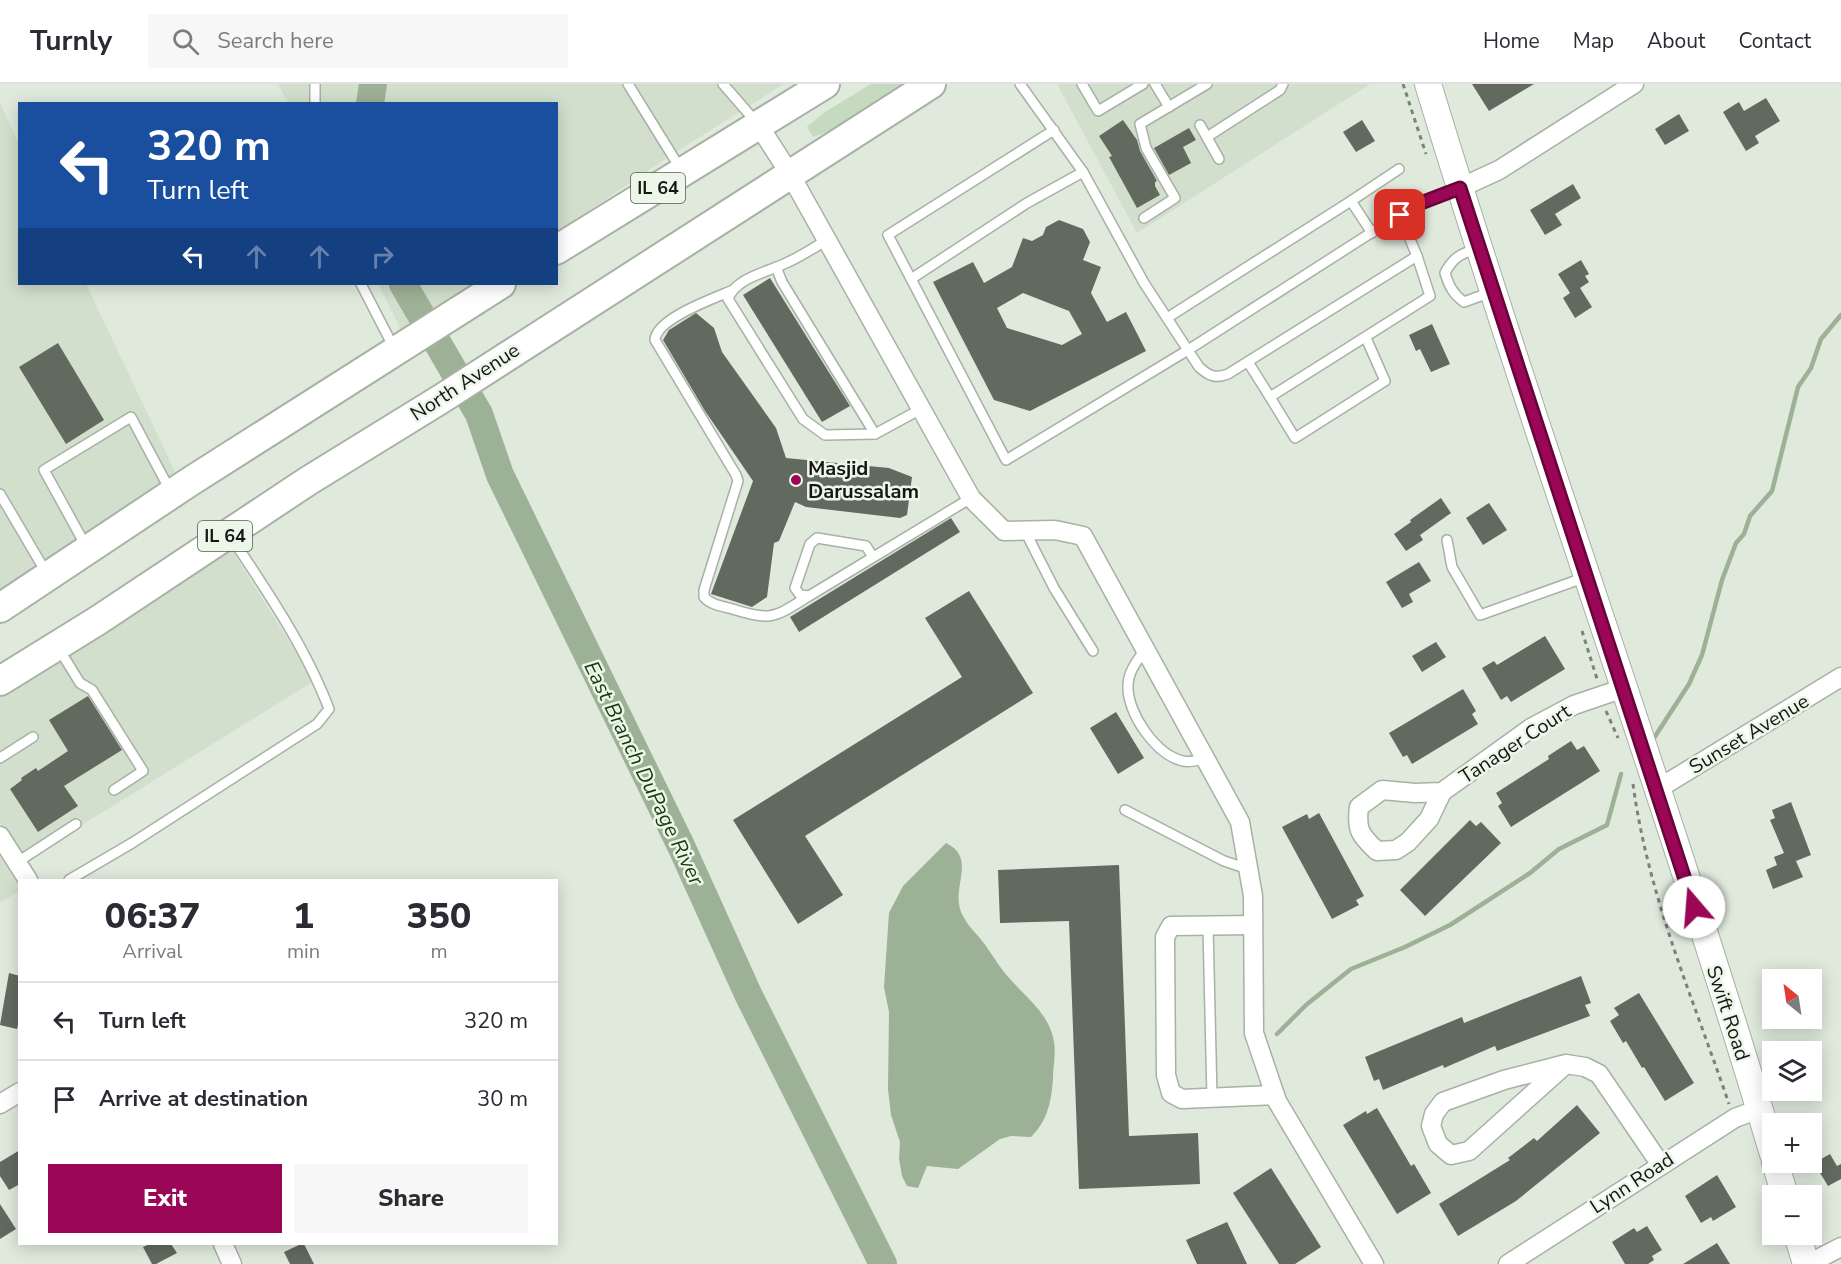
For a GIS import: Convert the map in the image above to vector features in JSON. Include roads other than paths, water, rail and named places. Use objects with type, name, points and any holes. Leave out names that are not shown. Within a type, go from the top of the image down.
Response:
[{"type":"main road","name":"IL 64","points":[[558,249],[825,84]]},
{"type":"main road","name":"North Avenue","points":[[0,681],[308,481],[931,84]]},
{"type":"main road","points":[[2,602],[49,576],[172,494],[499,285]]},
{"type":"street","name":"Swift Road","points":[[1428,84],[1479,248],[1624,688],[1644,786],[1762,1119]]},
{"type":"street","points":[[1460,188],[1499,170],[1635,84]]},
{"type":"street","points":[[759,126],[790,174],[971,498],[1004,531],[1055,530],[1083,536],[1206,758],[1240,822],[1253,896],[1254,1033],[1275,1095],[1374,1264]]},
{"type":"street","name":"Sunset Avenue","points":[[1644,786],[1841,677]]},
{"type":"street","name":"Tanager Court","points":[[1442,792],[1382,790],[1359,807],[1357,822],[1361,836],[1377,850],[1396,850],[1408,842],[1429,819],[1442,792],[1531,728],[1574,705],[1624,688]]},
{"type":"street","points":[[0,836],[27,879]]},
{"type":"street","points":[[1253,925],[1172,926],[1165,938],[1166,1075],[1171,1093],[1182,1099],[1275,1095]]},
{"type":"street","points":[[1566,1064],[1469,1151],[1451,1155],[1438,1144],[1431,1126],[1434,1114],[1443,1102],[1504,1080],[1566,1064],[1585,1066],[1599,1074],[1661,1165]]},
{"type":"street","points":[[0,1104],[18,1093]]},
{"type":"street","name":"Lynn Road","points":[[1508,1264],[1735,1118],[1759,1109]]},
{"type":"street","points":[[223,1245],[232,1264]]},
{"type":"street","points":[[1801,1245],[1807,1264],[1841,1247]]},
{"type":"lane","points":[[315,84],[315,102]]},
{"type":"lane","points":[[628,84],[683,173]]},
{"type":"lane","points":[[723,84],[759,126]]},
{"type":"lane","points":[[1020,84],[1083,172],[1144,283],[1188,350],[1208,375],[1218,378],[1248,362],[1417,256]]},
{"type":"lane","points":[[1082,84],[1098,111],[1143,84]]},
{"type":"lane","points":[[1155,84],[1169,107]]},
{"type":"lane","points":[[1144,219],[1175,198],[1146,148],[1140,124],[1207,84]]},
{"type":"lane","points":[[1207,137],[1280,90],[1283,84]]},
{"type":"lane","points":[[1200,125],[1219,159]]},
{"type":"lane","points":[[1054,130],[888,235],[1005,460],[1188,350],[1413,206],[1460,188]]},
{"type":"lane","points":[[1167,318],[1399,169]]},
{"type":"lane","points":[[911,279],[1027,203],[1083,172]]},
{"type":"lane","points":[[1351,201],[1372,233]]},
{"type":"lane","points":[[1270,397],[1430,296],[1400,215]]},
{"type":"lane","points":[[827,240],[675,318],[655,335],[656,345],[738,481],[704,590],[704,597],[714,604],[760,618],[782,613],[971,498]]},
{"type":"lane","points":[[1479,248],[1451,260],[1445,273],[1448,284],[1454,294],[1464,302],[1494,291]]},
{"type":"lane","points":[[776,267],[782,282],[875,434]]},
{"type":"lane","points":[[362,285],[395,350]]},
{"type":"lane","points":[[730,291],[728,299],[802,420],[825,435],[875,434],[921,409]]},
{"type":"lane","points":[[1248,362],[1295,438],[1385,381],[1366,338]]},
{"type":"lane","points":[[88,550],[44,470],[131,417],[172,494]]},
{"type":"lane","points":[[0,494],[49,576]]},
{"type":"lane","points":[[1025,531],[1054,588],[1093,651]]},
{"type":"lane","points":[[71,879],[132,843],[317,724],[329,709],[320,686],[273,600],[229,533]]},
{"type":"lane","points":[[809,596],[800,595],[795,588],[810,544],[817,538],[866,546],[873,557]]},
{"type":"lane","points":[[1447,540],[1452,567],[1480,615],[1588,576]]},
{"type":"lane","points":[[57,646],[80,683],[92,690],[143,771],[114,790]]},
{"type":"lane","points":[[1146,648],[1132,668],[1128,686],[1132,706],[1155,743],[1171,757],[1185,762],[1206,758]]},
{"type":"lane","points":[[0,758],[33,737]]},
{"type":"lane","points":[[1125,810],[1224,861],[1248,868]]},
{"type":"lane","points":[[16,863],[76,824]]},
{"type":"lane","points":[[1208,926],[1212,1098]]},
{"type":"waterway","name":"East Branch DuPage River","points":[[370,102],[373,84]]},
{"type":"waterway","name":"East Branch DuPage River","points":[[404,285],[479,414],[500,475],[682,848],[748,994],[883,1264]]},
{"type":"waterway","points":[[1654,738],[1689,684],[1702,655],[1722,580],[1736,543],[1744,534],[1750,516],[1772,491],[1798,387],[1811,368],[1821,339],[1841,315]]},
{"type":"waterway","points":[[1277,1034],[1306,1005],[1351,969],[1405,947],[1450,925],[1530,873],[1559,849],[1607,825],[1621,774]]},
{"type":"place","name":"Masjid Darussalam","points":[[796,480]]}]
